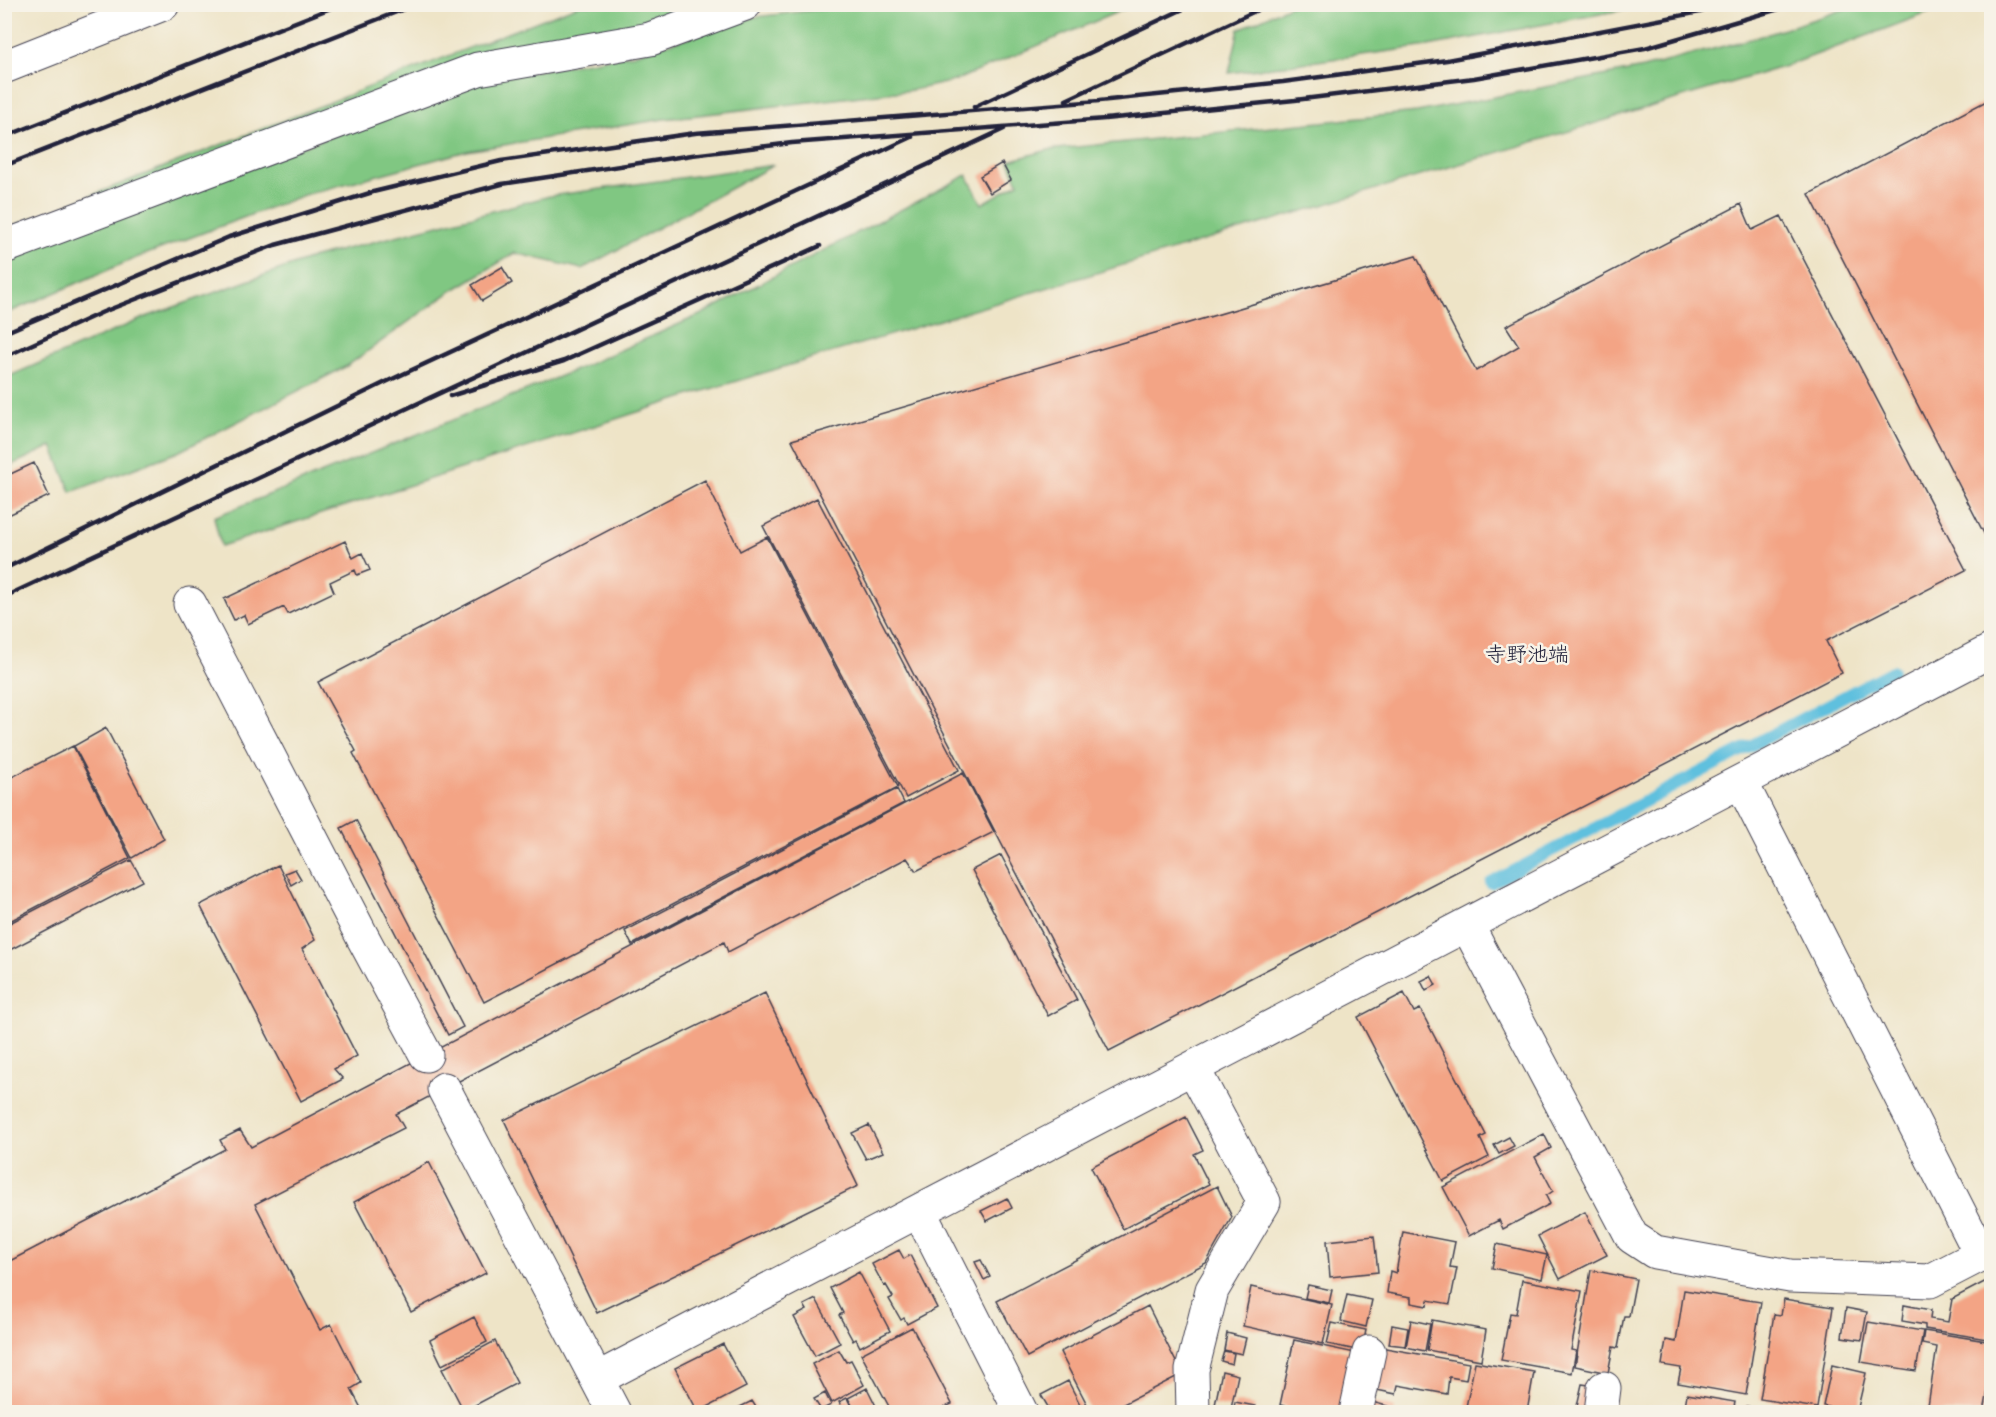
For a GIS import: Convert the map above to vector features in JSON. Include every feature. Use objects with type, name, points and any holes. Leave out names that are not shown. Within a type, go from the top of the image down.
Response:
[{"type":"street","points":[[4,67],[163,4]]},
{"type":"street","points":[[4,247],[478,69],[650,39],[745,4]]},
{"type":"street","points":[[190,604],[363,939],[426,1055]]},
{"type":"street","points":[[597,1379],[1992,651]]},
{"type":"street","points":[[1467,925],[1632,1237],[1654,1252],[1790,1276],[1930,1281],[1986,1252],[1741,782]]},
{"type":"street","points":[[1193,1068],[1264,1202],[1212,1290],[1192,1370],[1193,1413]]},
{"type":"street","points":[[444,1089],[614,1413]]},
{"type":"street","points":[[919,1211],[1021,1413]]},
{"type":"street","points":[[1356,1413],[1369,1352]]},
{"type":"green space","points":[[1860,4],[1949,5],[1786,66],[697,393],[221,546],[214,517],[573,371],[702,314],[967,175],[982,204],[1018,183],[1009,161],[1048,150],[1417,112],[1643,68],[1772,33]]},
{"type":"green space","points":[[579,5],[710,5],[5,238],[5,229]]},
{"type":"green space","points":[[859,5],[1134,5],[954,81],[913,90],[664,119],[467,151],[304,195],[136,258],[5,314],[5,258],[478,81],[634,54],[755,17]]},
{"type":"green space","points":[[1292,5],[1649,5],[1428,46],[1229,73],[1239,29]]},
{"type":"green space","points":[[774,165],[582,269],[515,253],[450,292],[347,366],[178,452],[71,492],[52,446],[5,468],[5,378],[146,317],[315,257],[550,196]]},
{"type":"building","points":[[1992,98],[1992,549],[1809,194]]},
{"type":"building","points":[[1002,163],[1011,180],[990,193],[980,176]]},
{"type":"building","points":[[1741,204],[1752,230],[1781,216],[1966,570],[1826,641],[1842,673],[1109,1051],[792,440],[1416,256],[1476,371],[1519,346],[1506,326]]},
{"type":"building","points":[[502,267],[512,283],[482,301],[472,285]]},
{"type":"building","points":[[34,463],[49,496],[4,517],[4,477]]},
{"type":"building","points":[[705,480],[740,551],[767,537],[898,787],[484,1002],[353,753],[356,751],[318,682]]},
{"type":"building","points":[[817,498],[959,770],[906,798],[763,526]]},
{"type":"building","points":[[345,541],[353,558],[362,553],[370,570],[357,575],[355,570],[330,582],[334,592],[288,614],[284,607],[248,624],[244,615],[234,620],[224,599]]},
{"type":"building","points":[[106,728],[164,839],[132,858],[74,746]]},
{"type":"building","points":[[73,746],[130,858],[4,924],[4,781]]},
{"type":"building","points":[[963,773],[994,832],[916,871],[907,858],[728,952],[724,942],[396,1114],[404,1128],[255,1204],[320,1330],[331,1324],[361,1383],[351,1389],[363,1412],[4,1412],[4,1264],[225,1149],[220,1140],[240,1130],[251,1147]]},
{"type":"building","points":[[897,789],[904,803],[632,945],[625,931]]},
{"type":"building","points":[[356,820],[463,1027],[448,1035],[341,828]]},
{"type":"building","points":[[1001,855],[1077,1000],[1048,1016],[972,870]]},
{"type":"building","points":[[131,860],[143,881],[4,953],[4,926]]},
{"type":"building","points":[[278,865],[315,940],[302,949],[357,1056],[334,1069],[343,1079],[301,1101],[200,905]]},
{"type":"building","points":[[295,869],[301,879],[291,885],[285,873]]},
{"type":"building","points":[[1431,976],[1436,985],[1426,991],[1421,981]]},
{"type":"building","points":[[765,993],[858,1186],[597,1313],[504,1120]]},
{"type":"building","points":[[1404,993],[1414,1012],[1420,1009],[1486,1135],[1480,1138],[1489,1157],[1443,1181],[1358,1017]]},
{"type":"building","points":[[1186,1117],[1203,1150],[1194,1154],[1209,1184],[1123,1229],[1091,1167]]},
{"type":"building","points":[[869,1125],[883,1152],[866,1159],[852,1133]]},
{"type":"building","points":[[1544,1134],[1551,1148],[1535,1157],[1553,1191],[1546,1196],[1550,1204],[1503,1229],[1499,1220],[1469,1236],[1443,1187]]},
{"type":"building","points":[[1509,1137],[1514,1146],[1499,1154],[1494,1145]]},
{"type":"building","points":[[429,1162],[486,1273],[411,1312],[354,1202]]},
{"type":"building","points":[[1217,1186],[1232,1217],[1206,1263],[1027,1357],[997,1301]]},
{"type":"building","points":[[1007,1198],[1012,1208],[987,1221],[981,1211]]},
{"type":"building","points":[[1585,1212],[1607,1255],[1560,1279],[1538,1236]]},
{"type":"building","points":[[1403,1232],[1455,1242],[1450,1267],[1457,1268],[1450,1304],[1428,1300],[1427,1306],[1411,1303],[1411,1297],[1387,1293],[1390,1271],[1396,1273]]},
{"type":"building","points":[[1374,1236],[1378,1272],[1330,1277],[1327,1241]]},
{"type":"building","points":[[1497,1244],[1547,1255],[1542,1279],[1492,1268]]},
{"type":"building","points":[[899,1250],[904,1259],[910,1255],[937,1308],[907,1324],[904,1318],[901,1320],[889,1299],[893,1297],[872,1264]]},
{"type":"building","points":[[981,1260],[990,1277],[984,1280],[975,1262]]},
{"type":"building","points":[[1591,1270],[1636,1279],[1629,1316],[1624,1316],[1618,1348],[1613,1347],[1608,1373],[1575,1366]]},
{"type":"building","points":[[859,1272],[890,1331],[860,1347],[856,1339],[853,1341],[839,1315],[843,1313],[830,1288]]},
{"type":"building","points":[[1992,1278],[1992,1312],[1987,1339],[1925,1329],[1925,1325],[1902,1321],[1904,1305],[1931,1310],[1930,1319],[1948,1322],[1952,1299]]},
{"type":"building","points":[[1522,1280],[1582,1291],[1571,1350],[1576,1351],[1572,1373],[1501,1360],[1510,1313],[1516,1314]]},
{"type":"building","points":[[1308,1285],[1332,1290],[1329,1303],[1305,1298]]},
{"type":"building","points":[[1251,1287],[1332,1305],[1323,1344],[1243,1326]]},
{"type":"building","points":[[1684,1290],[1761,1302],[1746,1395],[1678,1383],[1681,1368],[1662,1365],[1666,1340],[1676,1342]]},
{"type":"building","points":[[1347,1295],[1372,1300],[1366,1327],[1341,1321]]},
{"type":"building","points":[[816,1299],[840,1343],[815,1356],[794,1317],[807,1310],[804,1305]]},
{"type":"building","points":[[1784,1299],[1833,1307],[1817,1408],[1760,1399],[1774,1314],[1781,1315]]},
{"type":"building","points":[[1148,1306],[1178,1366],[1176,1377],[1108,1412],[1091,1412],[1060,1352]]},
{"type":"building","points":[[1846,1308],[1867,1312],[1862,1340],[1842,1337]]},
{"type":"building","points":[[474,1317],[487,1342],[442,1365],[430,1340]]},
{"type":"building","points":[[1411,1320],[1430,1324],[1425,1351],[1406,1347]]},
{"type":"building","points":[[1432,1320],[1486,1330],[1481,1360],[1427,1350]]},
{"type":"building","points":[[1868,1322],[1923,1331],[1916,1371],[1861,1362]]},
{"type":"building","points":[[1332,1323],[1366,1330],[1362,1351],[1327,1344]]},
{"type":"building","points":[[1392,1325],[1408,1328],[1405,1346],[1389,1344]]},
{"type":"building","points":[[912,1327],[952,1404],[935,1412],[892,1412],[861,1354]]},
{"type":"building","points":[[1924,1331],[1992,1342],[1992,1369],[1984,1412],[1927,1412],[1937,1347],[1922,1344]]},
{"type":"building","points":[[1227,1333],[1246,1338],[1242,1354],[1224,1350]]},
{"type":"building","points":[[1294,1340],[1360,1354],[1348,1412],[1285,1412],[1286,1406],[1280,1405]]},
{"type":"building","points":[[495,1341],[517,1383],[464,1411],[442,1369]]},
{"type":"building","points":[[723,1344],[746,1387],[698,1412],[675,1368]]},
{"type":"building","points":[[1380,1347],[1469,1363],[1466,1380],[1449,1377],[1447,1394],[1398,1385],[1396,1394],[1372,1389]]},
{"type":"building","points":[[839,1350],[846,1362],[851,1360],[864,1385],[832,1403],[812,1364]]},
{"type":"building","points":[[1224,1351],[1234,1353],[1232,1364],[1221,1361]]},
{"type":"building","points":[[1475,1362],[1534,1372],[1527,1412],[1465,1412]]},
{"type":"building","points":[[1832,1365],[1866,1373],[1857,1412],[1823,1406]]},
{"type":"building","points":[[1222,1371],[1238,1375],[1231,1408],[1215,1405]]},
{"type":"building","points":[[1068,1381],[1084,1412],[1051,1412],[1041,1395]]},
{"type":"building","points":[[1582,1384],[1595,1386],[1591,1412],[1576,1410]]},
{"type":"building","points":[[867,1388],[876,1406],[870,1410],[871,1412],[856,1412],[848,1398]]},
{"type":"building","points":[[825,1393],[831,1405],[821,1410],[814,1399]]},
{"type":"building","points":[[1687,1394],[1735,1402],[1733,1412],[1684,1412]]},
{"type":"building","points":[[847,1398],[852,1408],[844,1411],[839,1402]]},
{"type":"building","points":[[752,1401],[759,1412],[730,1412]]},
{"type":"building","points":[[1368,1401],[1395,1408],[1394,1412],[1366,1412]]},
{"type":"building","points":[[1235,1402],[1255,1406],[1253,1412],[1233,1412]]},
{"type":"building","points":[[1746,1406],[1776,1411],[1776,1412],[1745,1412]]},
{"type":"waterway","points":[[1491,883],[1892,671]]},
{"type":"railway","points":[[4,137],[341,4]]},
{"type":"railway","points":[[4,166],[417,4]]},
{"type":"railway","points":[[974,107],[1194,4]]},
{"type":"railway","points":[[1066,100],[1270,4]]},
{"type":"railway","points":[[4,333],[229,237],[373,192],[501,161],[695,133],[1099,101],[1283,82],[1447,60],[1700,12],[1723,4]]},
{"type":"railway","points":[[4,357],[103,312],[275,245],[502,184],[692,155],[792,143],[1105,119],[1295,100],[1474,78],[1645,48],[1796,4]]},
{"type":"railway","points":[[4,597],[1004,129]]},
{"type":"railway","points":[[4,569],[386,382],[912,137]]},
{"type":"railway","points":[[450,396],[564,361],[820,246]]},
{"type":"district","name":"寺野池端","points":[[1527,657]]}]
